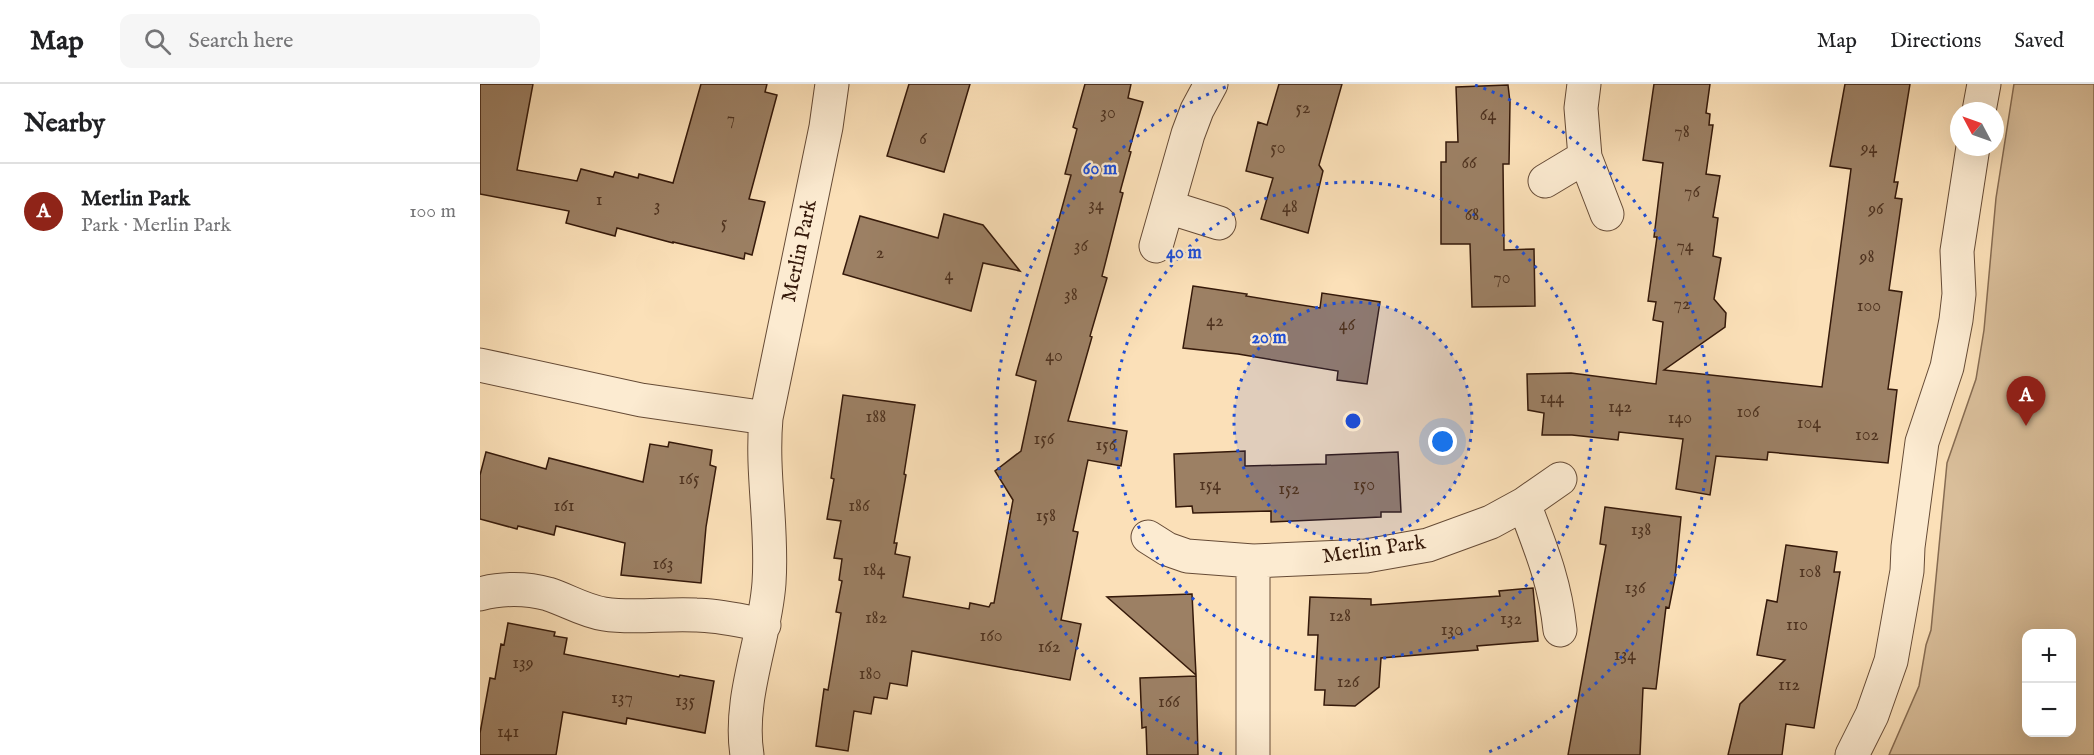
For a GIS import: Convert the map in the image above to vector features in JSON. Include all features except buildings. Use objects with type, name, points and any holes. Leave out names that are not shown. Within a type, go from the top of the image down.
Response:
[{"type":"street","name":"Merlin Park","points":[[747,755],[745,719],[764,625],[771,546],[764,466],[766,418],[826,127],[832,84]]},
{"type":"street","points":[[1156,246],[1188,134],[1197,110],[1211,84]]},
{"type":"street","points":[[1584,84],[1581,108],[1585,158],[1606,214]]},
{"type":"street","points":[[1981,102],[1984,84]]},
{"type":"street","points":[[1852,755],[1872,715],[1893,651],[1907,571],[1922,442],[1947,367],[1956,320],[1959,294],[1957,251],[1972,156]]},
{"type":"street","points":[[1545,181],[1585,158]]},
{"type":"street","points":[[1168,207],[1219,223]]},
{"type":"street","points":[[480,365],[641,400],[766,418]]},
{"type":"street","name":"Merlin Park","points":[[1148,537],[1167,549],[1187,556],[1253,561],[1365,556],[1428,545],[1491,522],[1524,504],[1560,479]]},
{"type":"street","points":[[1524,504],[1551,575],[1560,630]]},
{"type":"street","points":[[1252,755],[1253,561]]},
{"type":"street","points":[[480,594],[499,590],[524,590],[548,594],[590,612],[603,614],[696,615],[764,625]]},
{"type":"shaded area","points":[[2014,84],[2094,84],[2094,755],[1889,755],[1919,686],[1931,630],[1947,463],[1976,379],[1984,330],[1996,198]]},
{"type":"place","name":"Merlin Park","points":[[2026,426]]}]
